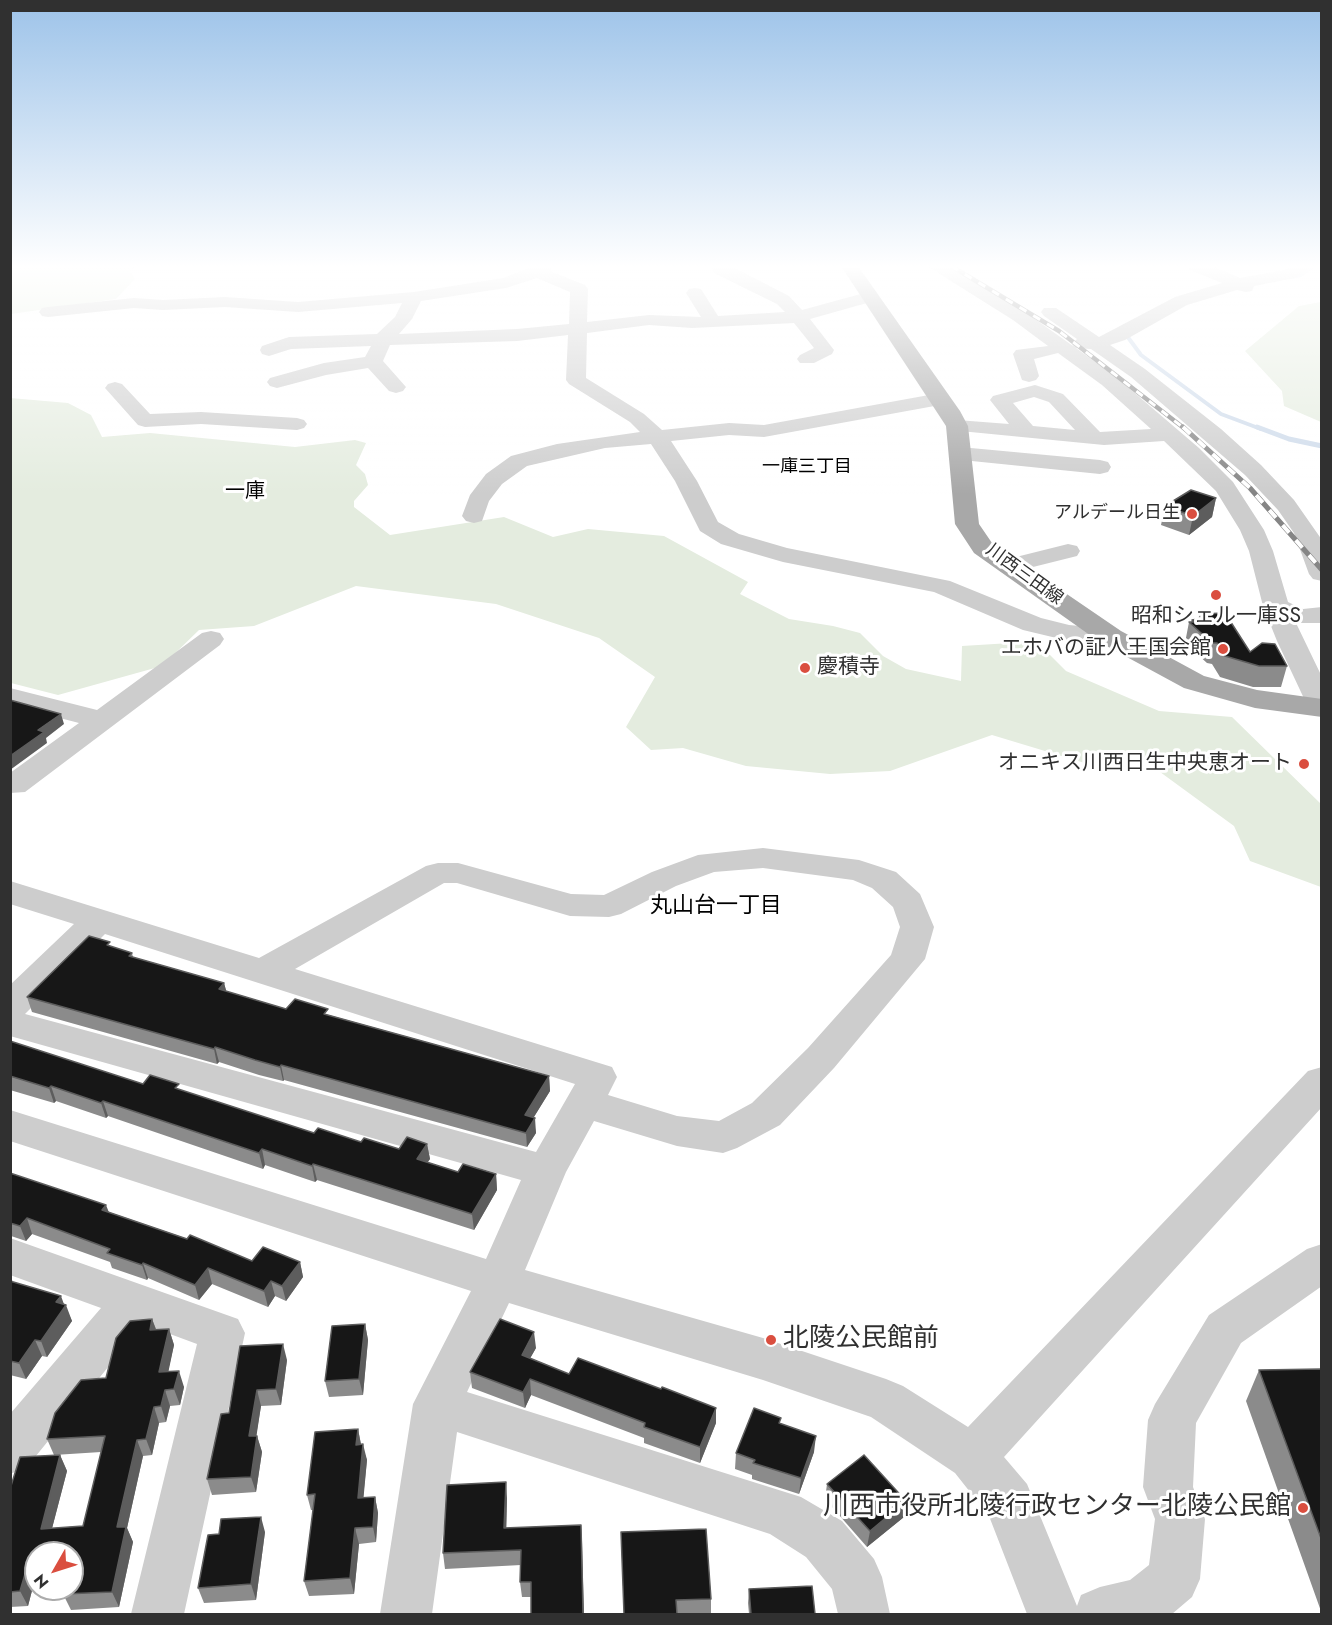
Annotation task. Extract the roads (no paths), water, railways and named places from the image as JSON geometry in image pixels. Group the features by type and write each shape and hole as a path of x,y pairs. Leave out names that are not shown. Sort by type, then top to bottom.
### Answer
{"main road":[{"name":"川西三田線","path":"900,342 957,426 967,524 983,548 1111,637 1172,671 1209,687 1255,699 1322,707"}],"street":[{"path":"269,350 289,343 316,342"},
{"path":"373,362 382,342"},
{"path":"577,342 576,380 637,418 657,436 686,481 708,526 730,539 783,555 941,586 1032,624 1069,633 1111,637"},
{"path":"807,359 825,350 818,342"},
{"path":"1049,342 1135,402 1212,472 1236,502 1262,551 1276,606 1322,707"},
{"path":"1029,376 1023,354 1100,342"},
{"path":"1097,343 1193,417 1275,492 1297,519 1313,544 1322,574"},
{"path":"1056,348 1088,387"},
{"path":"272,422 293,398 272,379 373,362"},
{"path":"373,362 396,387"},
{"path":"115,388 145,421 201,418 297,424"},
{"path":"1026,431 1000,400 1035,391 1056,398 1094,438"},
{"path":"474,516 478,500 494,479 519,461 605,442 729,429 764,431 940,399"},
{"path":"957,426 1094,438 1170,434"},
{"path":"960,454 1100,467"},
{"path":"1009,566 1068,550"},
{"path":"1276,606 1302,617 1322,615"},
{"path":"12,785 211,639"},
{"path":"10,696 103,720"},
{"path":"264,971 438,873 458,873 570,905 609,906 664,879 710,862 763,858 859,870 884,880 908,902 917,927 907,959 820,1058 766,1114 723,1137 677,1131 584,1103"},
{"path":"10,892 598,1077 546,1172 498,1281 437,1404 406,1614"},
{"path":"10,1007 98,920"},
{"path":"10,1023 546,1172"},
{"path":"972,1457 1322,1081"},
{"path":"10,1125 498,1281 763,1359 886,1401 972,1457 1009,1502 1053,1614"},
{"path":"10,1256 222,1333 158,1614"},
{"path":"1100,1614 1143,1604 1174,1579 1180,1519 1168,1486 1172,1420 1225,1329 1322,1262"},
{"path":"10,1451 135,1300"},
{"path":"437,1404 783,1514 824,1539 856,1577 864,1614"}],"waterway":[{"path":"1131,342 1141,355 1221,414 1261,429"},
{"path":"1257,427 1289,439 1322,446"}],"railway":[{"path":"1073,342 1185,429"},
{"path":"1183,427 1250,488 1322,570"}],"place":[{"name":"アルデール日生","path":"1192,514"},
{"name":"昭和シェル一庫SS","path":"1216,595"},
{"name":"エホバの証人王国会館","path":"1223,649"},
{"name":"慶積寺","path":"805,668"},
{"name":"オニキス川西日生中央恵オート","path":"1304,764"},
{"name":"北陵公民館前","path":"771,1340"},
{"name":"川西市役所北陵行政センター北陵公民館","path":"1303,1508"}],"district":[{"name":"一庫三丁目","path":"807,468"},
{"name":"一庫","path":"245,492"},
{"name":"丸山台一丁目","path":"716,907"}]}
